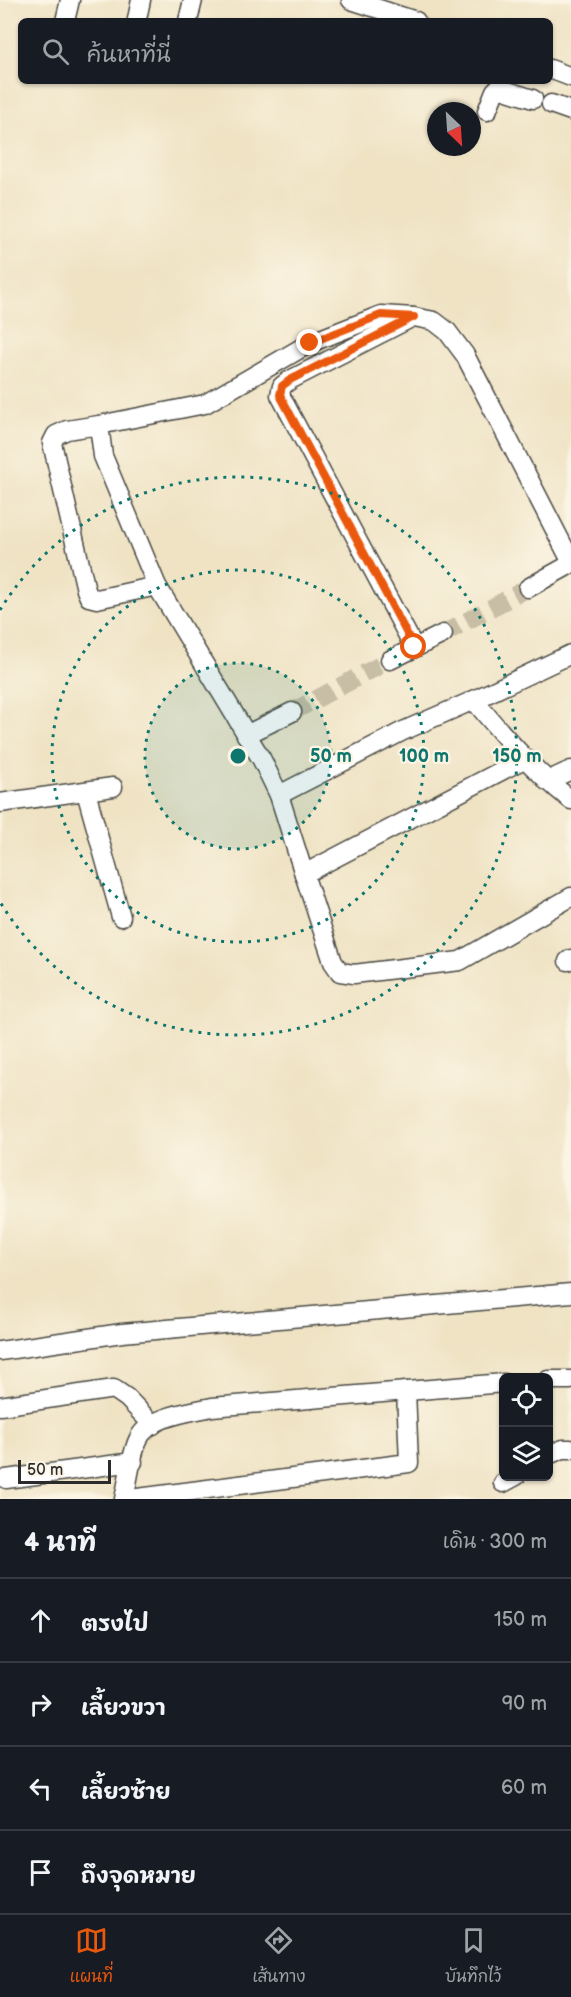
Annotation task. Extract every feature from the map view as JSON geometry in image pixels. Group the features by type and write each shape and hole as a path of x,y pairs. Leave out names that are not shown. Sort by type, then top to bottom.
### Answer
{"street":[{"path":"66,18 70,0"},
{"path":"137,18 141,0"},
{"path":"189,18 193,0"},
{"path":"351,0 407,18"},
{"path":"553,70 571,77"},
{"path":"488,111 498,88 533,99"},
{"path":"551,104 571,111"},
{"path":"157,586 97,599 89,597 52,443 56,435 67,430 205,404 310,343 381,315 434,321 447,331 465,355 571,563 528,588"},
{"path":"414,317 290,380 282,386 280,395 414,647"},
{"path":"99,425 103,456 157,586 262,760 279,795 333,962 340,972 354,974 460,961 571,897"},
{"path":"390,660 443,634"},
{"path":"279,795 403,730 474,700 571,654"},
{"path":"474,700 524,759 547,782 571,800"},
{"path":"246,735 292,712"},
{"path":"304,874 524,759"},
{"path":"547,782 571,770"},
{"path":"0,803 113,787"},
{"path":"86,792 121,917"},
{"path":"0,1351 122,1333 571,1293"},
{"path":"553,1380 571,1380"},
{"path":"124,1499 138,1438 168,1416 212,1407 499,1383"},
{"path":"0,1406 114,1389 128,1398 153,1425"},
{"path":"130,1499 206,1494 409,1463 406,1391"},
{"path":"553,1453 563,1449 571,1449"},
{"path":"6,1479 133,1462"}],"tunnel":[{"path":"443,634 528,588"},
{"path":"292,712 390,660"}],"route":[{"path":"310,343 381,315 414,317 290,380 282,386 280,395 414,647"}]}
